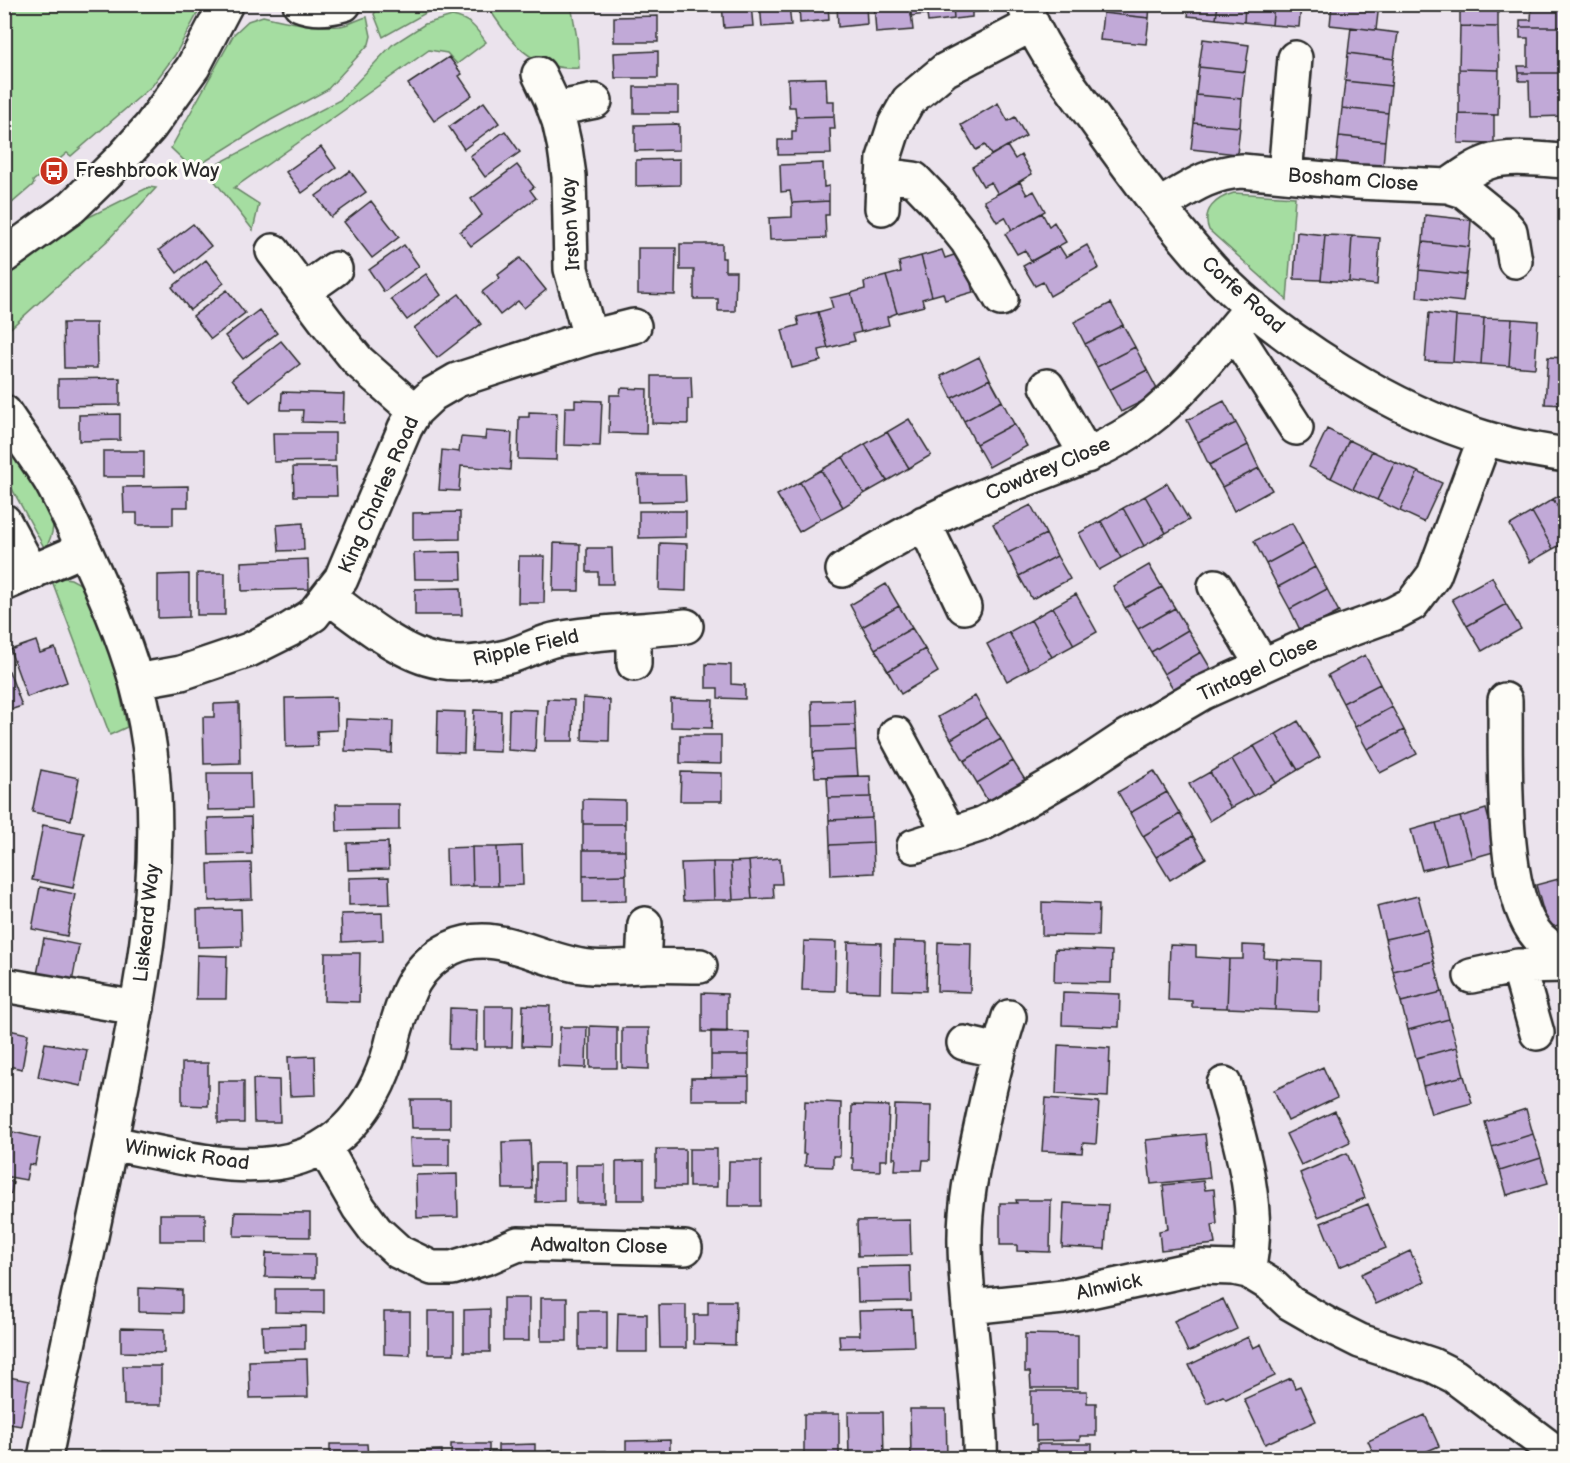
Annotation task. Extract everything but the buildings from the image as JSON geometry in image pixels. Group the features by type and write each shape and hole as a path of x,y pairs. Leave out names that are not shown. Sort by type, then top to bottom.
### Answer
{"street":[{"path":"4,256 72,207 144,134 193,67 226,4"},
{"path":"300,4 306,7 328,8 344,4"},
{"path":"1001,299 963,234 936,202 898,177 884,158 895,124 908,101 945,70 1028,15"},
{"name":"Corfe Road","path":"1028,15 1070,84 1159,206 1217,275 1242,318 1300,344 1405,406 1485,438 1566,455"},
{"path":"1285,176 1295,58"},
{"name":"Irston Way","path":"539,74 560,121 569,176 571,269 590,337"},
{"path":"555,110 595,101"},
{"path":"1448,186 1491,161 1502,159 1566,161"},
{"name":"Bosham Close","path":"1159,206 1214,175 1242,171 1285,176 1448,186 1464,191 1510,231 1515,261"},
{"path":"882,208 898,177"},
{"path":"273,251 358,361 416,411"},
{"path":"304,291 335,269"},
{"path":"1242,318 1296,428"},
{"name":"Cowdrey Close","path":"843,570 924,523 993,491 1087,456 1116,442 1147,421 1175,395 1242,318"},
{"name":"King Charles Road","path":"136,681 182,673 249,650 313,615 329,597 347,565 393,454 416,411 433,394 457,380 590,337 634,326"},
{"path":"1047,386 1087,456"},
{"name":"Liskeard Way","path":"4,412 49,479 111,607 136,681 149,751 154,840 152,906 137,1008 45,1458"},
{"name":"Tintagel Close","path":"914,846 982,824 1003,813 1202,693 1262,665 1321,640 1393,614 1412,604 1434,575 1485,438"},
{"path":"4,521 18,579 84,549"},
{"path":"924,523 964,607"},
{"path":"1215,586 1262,665"},
{"name":"Ripple Field","path":"329,597 382,636 419,655 437,661 483,662 509,657 555,639 584,634 634,632 686,626"},
{"path":"634,632 634,664"},
{"path":"1505,700 1507,810 1512,869 1520,903 1532,929 1544,943 1566,954"},
{"path":"896,734 950,834"},
{"path":"643,966 645,924"},
{"name":"Winwick Road","path":"111,1143 194,1159 250,1166 293,1160 324,1147 345,1130 356,1117 379,1082 412,983 420,971 450,949 466,943 487,941 506,944 580,966 601,968 700,966"},
{"path":"1471,976 1518,966 1566,965"},
{"path":"1518,966 1537,1033"},
{"path":"4,985 137,1008"},
{"path":"980,1458 978,1400 965,1244 966,1208 971,1173 1009,1017"},
{"path":"964,1043 999,1051"},
{"path":"1224,1084 1243,1148 1251,1201 1253,1249 1248,1271"},
{"name":"Adwalton Close","path":"324,1147 359,1209 376,1230 399,1252 432,1268 459,1266 518,1244 685,1248"},
{"name":"Alnwick","path":"969,1307 1063,1297 1201,1267 1234,1268 1248,1271 1271,1286 1290,1303 1330,1326 1360,1341 1432,1365 1454,1376 1563,1458"}],"green space":[{"path":"5,4 202,5 175,55 152,86 71,156 67,153 33,181 34,184 5,209"},
{"path":"388,4 440,5 383,37 374,14"},
{"path":"487,5 571,5 579,68 562,68 547,64 523,51 513,42"},
{"path":"263,16 321,26 343,25 367,17 371,36 369,44 327,90 271,120 193,169 171,148 234,34 248,21"},
{"path":"452,16 464,19 472,25 486,42 457,64 447,53 429,50 234,188 259,204 253,230 206,170 340,100 392,45 425,24"},
{"path":"149,187 156,188 107,241 5,333 4,275 73,225"},
{"path":"1234,193 1295,197 1287,300 1209,230 1207,216 1212,206 1221,198"},
{"path":"4,436 53,515 52,532 45,549 5,476"},
{"path":"51,578 71,579 84,586 112,655 127,727 110,735"}],"place":[{"name":"Freshbrook Way","path":"54,171"}]}
